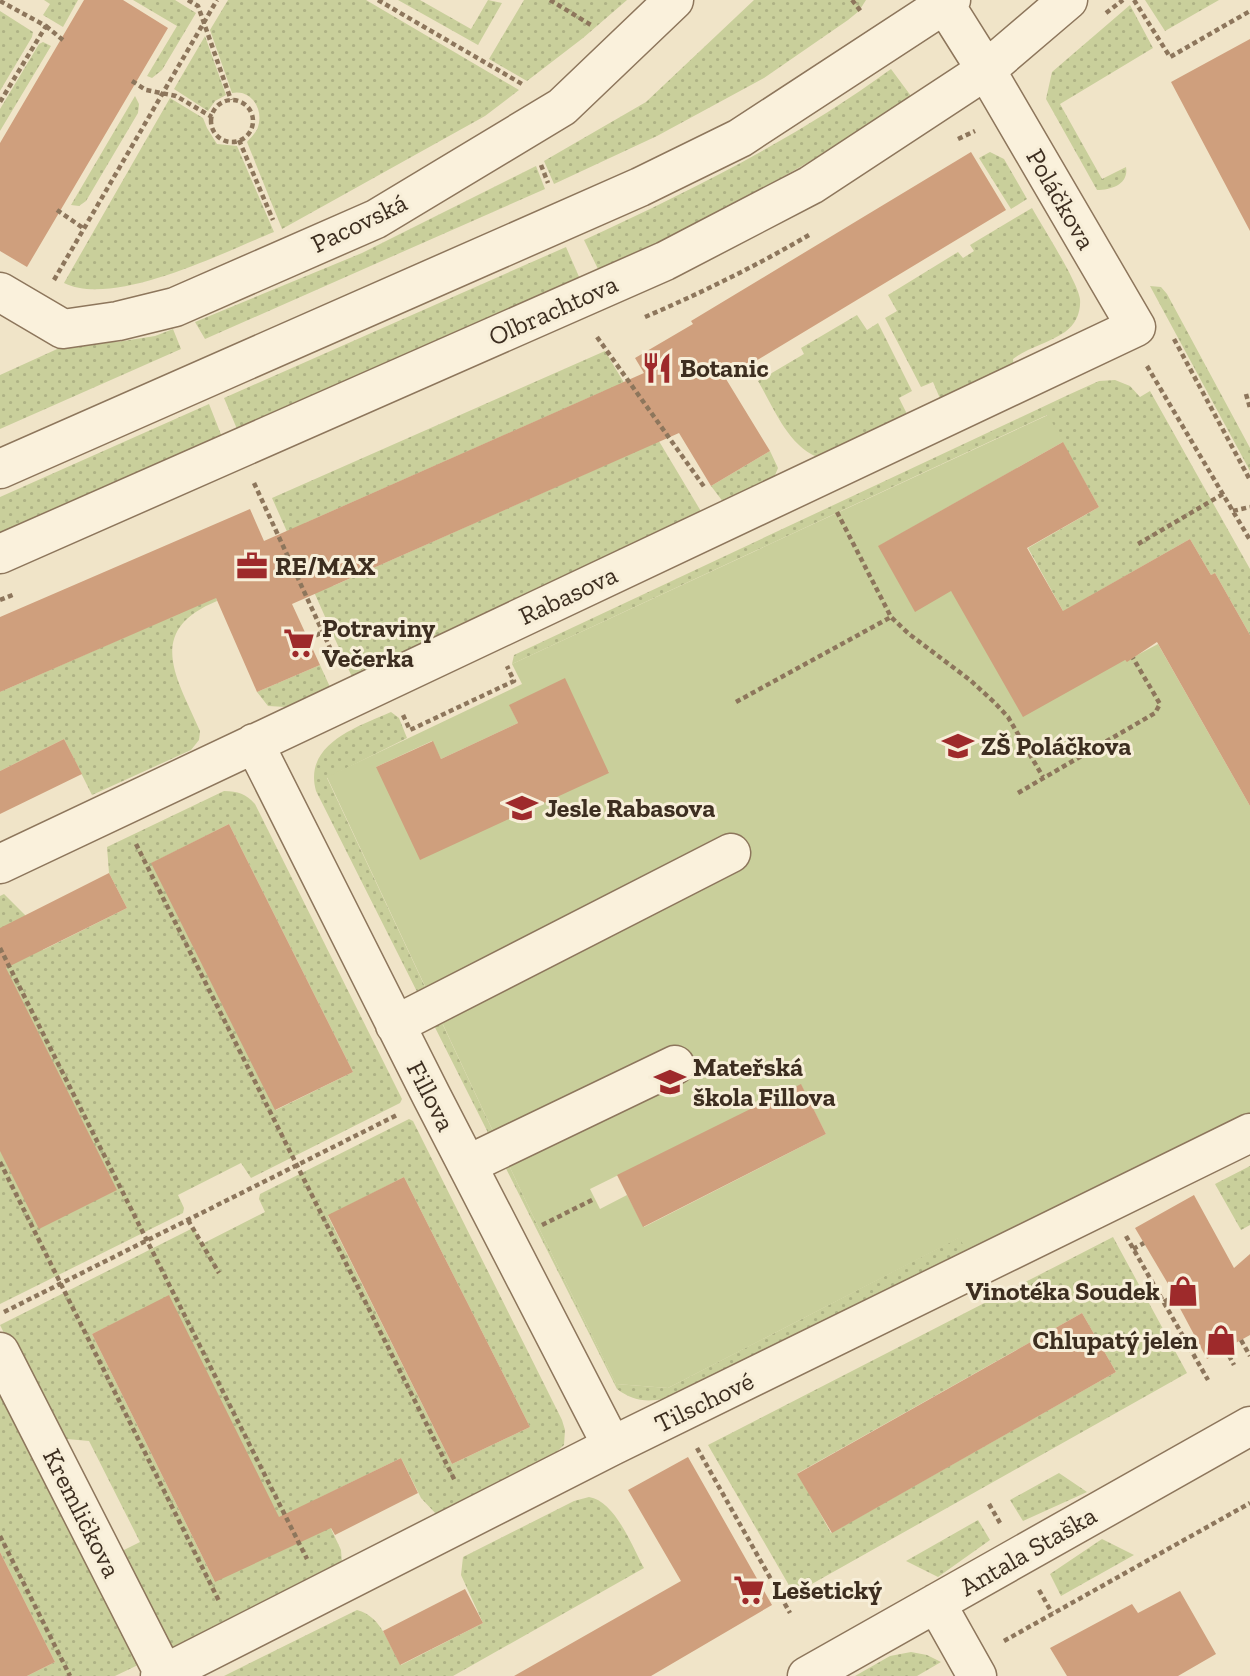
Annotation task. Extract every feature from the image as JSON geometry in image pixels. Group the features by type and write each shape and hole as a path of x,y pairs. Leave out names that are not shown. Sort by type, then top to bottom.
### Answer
{"street":[{"name":"Pacovská","path":"0,292 63,329 118,321 175,307 376,219 562,107 674,0"},
{"name":"Poláčkova","path":"946,2 1150,340"},
{"path":"0,469 627,192 740,138 946,2"},
{"name":"Olbrachtova","path":"0,554 665,261 811,185 1085,8"},
{"name":"Rabasova","path":"0,864 728,520 1150,340"},
{"name":"Fillova","path":"254,743 395,1025 612,1447"},
{"path":"395,1025 731,853"},
{"path":"467,1165 676,1065"},
{"name":"Tilschové","path":"162,1675 612,1447 1250,1133"},
{"name":"Kremličkova","path":"0,1352 162,1675"},
{"name":"Antala Staška","path":"807,1676 1250,1426"},
{"path":"936,1603 977,1676"}],"path":[{"path":"188,0 198,6 205,22 231,100"},
{"path":"50,286 217,0"},
{"path":"378,0 524,85"},
{"path":"550,0 596,29"},
{"path":"1085,8 1124,0"},
{"path":"1134,0 1170,57 1250,11"},
{"path":"0,1 46,26 64,41"},
{"path":"0,102 46,26"},
{"path":"132,81 146,90 176,96 212,117"},
{"path":"231,100 243,103 252,113 253,120 250,132 239,140 225,141 215,131 212,117 219,106 231,100"},
{"path":"239,140 276,226"},
{"path":"540,163 552,194"},
{"path":"57,210 83,228"},
{"path":"597,337 728,520"},
{"path":"1150,340 1250,480"},
{"path":"1150,340 1223,494 1250,541"},
{"path":"1247,394 1250,408"},
{"path":"1138,544 1223,494"},
{"path":"831,501 891,617 994,702 1008,717 1043,777"},
{"path":"1233,511 1250,507"},
{"path":"285,550 327,642"},
{"path":"736,702 891,617"},
{"path":"308,639 323,632"},
{"path":"397,711 404,716 410,730 514,681 507,666 509,658"},
{"path":"1018,793 1155,713 1160,704 1133,658"},
{"path":"134,840 455,1482"},
{"path":"0,948 312,1570"},
{"path":"0,1314 403,1112"},
{"path":"0,1162 219,1602"},
{"path":"188,1220 219,1273"},
{"path":"1122,1230 1208,1380"},
{"path":"1133,1249 1144,1243"},
{"path":"1164,1302 1174,1296"},
{"path":"1241,1340 1250,1356"},
{"path":"1225,1348 1234,1365"},
{"path":"696,1447 790,1613"},
{"path":"1002,1642 1250,1503"},
{"path":"989,1504 1004,1529"},
{"path":"0,1536 70,1676"},
{"path":"1033,1581 1052,1613"}],"green space":[{"path":"44,0 78,0 63,27 43,15 50,4"},
{"path":"133,0 175,0 196,13 162,70 152,78 147,76 177,26"},
{"path":"228,0 366,0 519,90 485,116 282,229 247,142 258,127 257,107 245,94 232,93 210,30"},
{"path":"398,0 420,0 471,29 488,0 502,3 478,45"},
{"path":"524,0 627,0 527,81 489,59"},
{"path":"754,0 866,0 859,11 848,20 764,78 657,136 554,184 544,161 646,102"},
{"path":"1145,0 1219,0 1165,31"},
{"path":"1130,5 1153,48 1060,104 1102,179 1126,167 1122,182 1108,189 1097,190 1046,99 1052,72"},
{"path":"0,11 33,32 0,91"},
{"path":"205,36 226,95 215,101 208,111 174,89"},
{"path":"43,42 51,46 0,131 0,109 39,44"},
{"path":"891,69 911,96 798,168 599,271 584,240 781,141"},
{"path":"135,96 139,104 138,113 86,201 79,206 71,205"},
{"path":"170,98 203,118 217,144 237,146 274,232 199,264 139,283 85,289 64,283"},
{"path":"990,152 1004,159 1027,199 1011,209 979,158"},
{"path":"536,166 545,189 205,339 195,322 362,253"},
{"path":"1032,208 1078,291 1079,313 1065,332 1013,359 1014,369 942,403 933,382 921,387 885,318 897,311 888,295 958,252 963,258 974,251 970,245"},
{"path":"566,247 580,279 237,429 224,398"},
{"path":"1150,286 1161,287 1167,294 1250,448 1250,471"},
{"path":"857,315 867,330 878,323 912,391 899,398 909,418 817,457 789,434 758,381 804,354 801,348"},
{"path":"173,329 181,349 0,429 0,375 77,340 117,342 155,336"},
{"path":"605,351 702,513 352,677 272,498","holes":["604,391 632,453 333,586 305,523"]},
{"path":"1115,380 1130,386 1140,397 1150,391 1250,569 1250,635 1215,573 1211,575 1190,539 1090,596 1087,654 1028,548 1099,507 1047,415 512,664 514,655 1068,395 1099,381"},
{"path":"209,404 222,437 0,535 0,497"},
{"path":"1048,415 1063,442 879,546 951,591 1126,661 1158,644 1250,806 1250,1113 971,1257 959,1238 668,1388 616,1384 529,1208 327,777 522,684 512,664","holes":["510,706 609,772 376,767 432,741 441,759 518,723","801,1085 826,1134 644,1227 627,1195 600,1209 590,1189"]},
{"path":"770,451 778,468 773,480 724,503 711,486"},
{"path":"216,597 217,601 194,613 180,627 173,641 176,674 200,731 199,740 191,750 92,795 64,739 0,771 0,692"},
{"path":"320,665 330,687 286,707 268,706 257,692"},
{"path":"391,712 399,718 407,738 327,778 529,1208 616,1384 668,1388 960,1237 971,1257 664,1399 639,1400 617,1389 316,791 314,775 317,761 325,749 349,731"},
{"path":"224,791 241,794 252,801 402,1099 400,1103 251,1178 241,1163 178,1195 184,1208 183,1213 0,1304 0,896 4,894 25,915 43,950 127,908 109,873 107,847","holes":["229,824 353,1072 276,1110 152,863"]},
{"path":"409,1119 413,1121 562,1420 565,1430 564,1445 549,1459 437,1515 421,1498 401,1458 317,1499 341,1550 342,1563 168,1650 116,1554 140,1542 89,1441 56,1438 0,1325 191,1229 202,1244 265,1212 259,1199 260,1194","holes":["404,1177 530,1427 452,1464 328,1216","169,1296 215,1582 92,1334"]},
{"path":"1250,1166 1250,1225 1241,1230 1215,1184"},
{"path":"1113,1237 1187,1373 794,1594 708,1445","holes":["1082,1313 1116,1372 831,1533 798,1473"]},
{"path":"0,1378 138,1665 115,1676 27,1676 55,1662 0,1552"},
{"path":"1059,1473 1087,1492 1023,1521 1010,1500"},
{"path":"589,1497 598,1500 615,1515 644,1568 453,1676 224,1676 357,1610 379,1625 401,1665 483,1623 461,1575 463,1557 574,1501"},
{"path":"978,1520 990,1540 938,1577 906,1561"},
{"path":"1102,1539 1134,1555 1061,1596 1050,1574"},
{"path":"911,1652 927,1655 941,1662 917,1676 855,1676 890,1656"}],"building":[{"path":"84,0 123,0 168,28 27,267 0,251 0,143"},
{"path":"1250,39 1250,231 1171,82"},
{"path":"971,152 1006,210 726,379 770,451 711,486 679,433 292,604 320,665 257,692 216,598 0,692 0,617 250,509 264,541 644,373 635,358 693,324 691,321"},
{"path":"1063,442 1099,507 1027,548 1063,611 1190,539 1211,575 1215,573 1250,635 1250,806 1157,642 1127,662 1125,660 1023,717 951,591 915,612 878,546"},
{"path":"565,678 609,773 420,860 376,767 433,741 441,759 518,723 509,705"},
{"path":"64,739 82,774 0,814 0,771"},
{"path":"229,824 353,1072 275,1110 151,863"},
{"path":"109,873 127,908 6,968 117,1190 39,1229 0,1151 0,928"},
{"path":"801,1084 826,1134 643,1227 617,1175"},
{"path":"404,1177 530,1427 452,1464 328,1215"},
{"path":"1194,1195 1234,1268 1250,1254 1250,1335 1207,1359 1177,1299 1135,1228"},
{"path":"169,1295 279,1517 401,1458 418,1493 335,1535 331,1528 215,1582 92,1334"},
{"path":"1082,1313 1116,1372 832,1533 797,1474"},
{"path":"688,1457 772,1605 651,1676 514,1676 681,1581 628,1490"},
{"path":"0,1552 55,1662 27,1676 0,1676"},
{"path":"465,1589 483,1623 400,1665 383,1631"},
{"path":"1180,1591 1216,1654 1178,1676 1067,1676 1050,1648 1132,1604 1138,1613"}],"place":[{"name":"Botanic","path":"657,368"},
{"name":"RE/MAX","path":"252,566"},
{"name":"Potraviny Večerka","path":"299,643"},
{"name":"ZŠ Poláčkova","path":"958,746"},
{"name":"Jesle Rabasova","path":"522,808"},
{"name":"Mateřská škola Fillova","path":"670,1082"},
{"name":"Vinotéka Soudek","path":"1183,1291"},
{"name":"Chlupatý jelen","path":"1221,1340"},
{"name":"Lešetický","path":"749,1590"}]}
